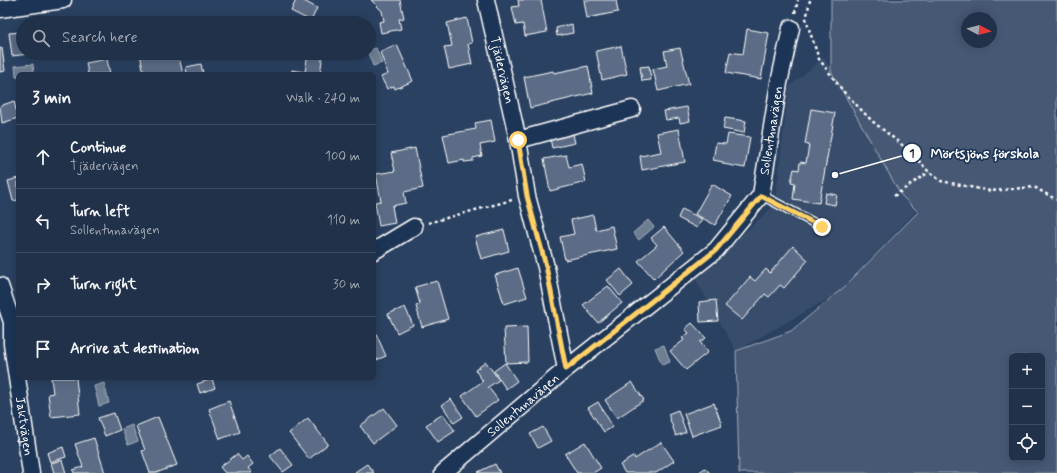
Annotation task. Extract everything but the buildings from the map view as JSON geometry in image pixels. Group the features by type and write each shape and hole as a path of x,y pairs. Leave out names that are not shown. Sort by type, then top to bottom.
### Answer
{"street":[{"path":"0,9 63,0"},
{"name":"Tjädervägen","path":"486,0 518,140 527,196 546,266 566,369"},
{"name":"Sollentunavägen","path":"443,473 566,369 716,250 761,196 791,28"},
{"path":"518,140 632,109"},
{"path":"376,250 414,227"},
{"name":"Jaktvägen","path":"0,286 15,321 12,344 16,371"},
{"name":"Jaktvägen","path":"17,380 31,473"}],"lane":[{"path":"761,196 822,227"}],"path":[{"path":"810,0 806,20 819,59 844,91 872,121 911,152 929,172 941,181 990,190 1034,187 1057,200"},
{"path":"894,196 929,172"},
{"path":"414,227 527,196"}],"shaded area":[{"path":"831,0 1057,0 1057,473 739,473 736,351 791,331 843,288 918,212 901,195 831,71"},
{"path":"376,48 382,63 373,66 371,60 376,60"},
{"path":"824,57 872,144 915,212 836,294 736,351 695,278 775,205 789,87"},
{"path":"33,64 34,72 16,72 16,77 15,66"},
{"path":"648,220 654,227 639,240 633,233"},
{"path":"664,345 670,362 662,365 655,348"},
{"path":"104,383 109,403 99,406 94,386"},
{"path":"132,425 138,441 128,445 122,429"}],"place":[{"name":"Mörtsjöns förskola","path":"835,175"}],"route":[{"path":"518,140 527,196 546,266 566,369 716,250 761,196 822,227"}]}
